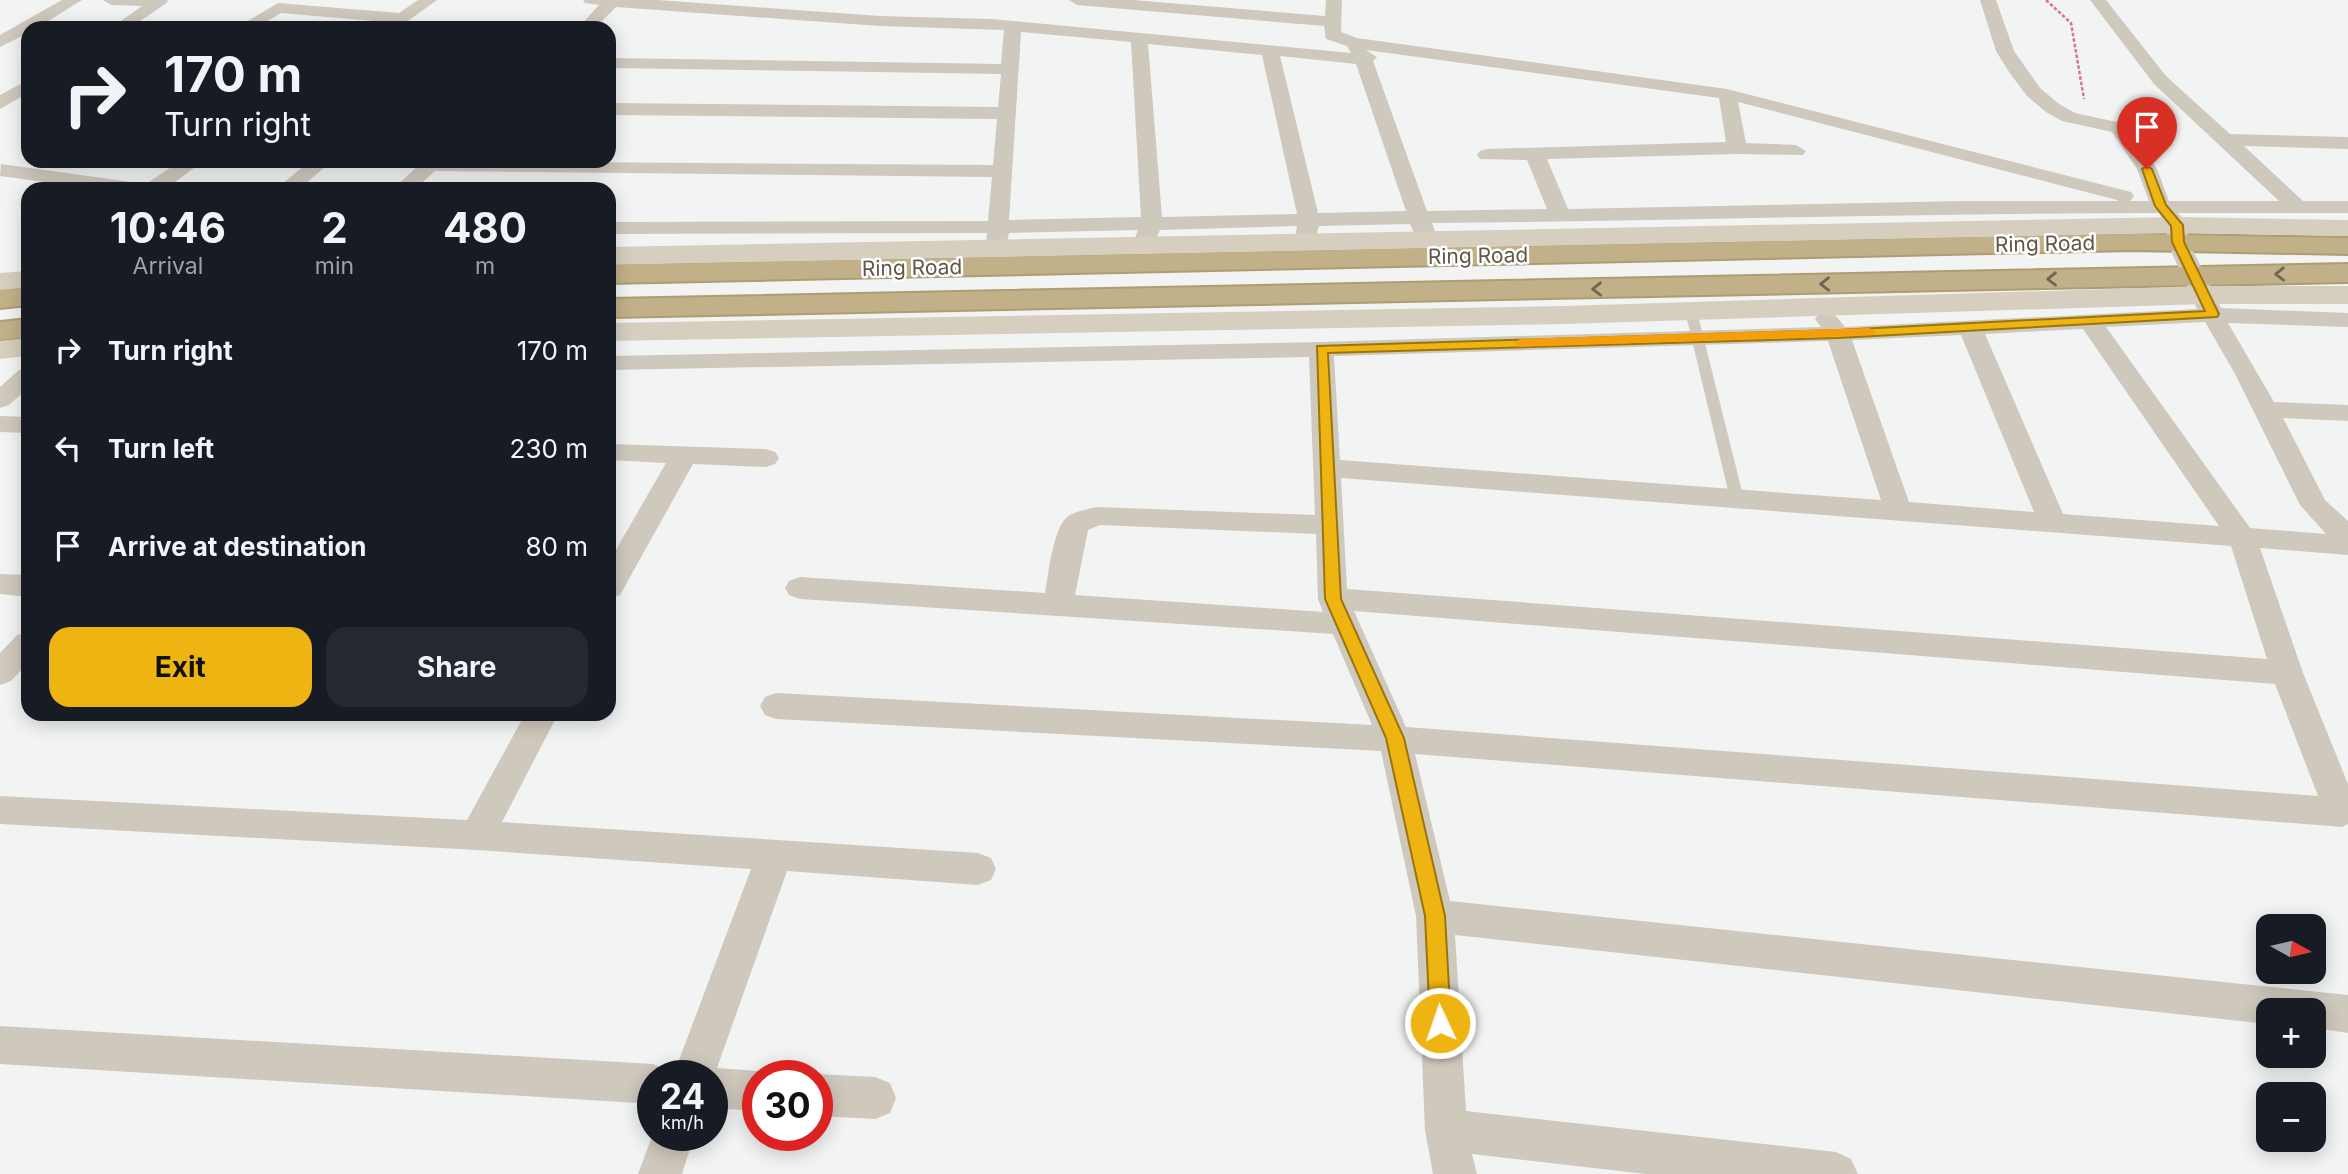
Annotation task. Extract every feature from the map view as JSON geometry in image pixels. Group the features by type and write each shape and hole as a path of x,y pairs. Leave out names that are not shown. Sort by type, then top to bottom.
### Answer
{"highway":[{"name":"Ring Road","path":"616,274 2172,225 2348,246"},
{"name":"Ring Road","path":"616,308 2204,295 2348,272"},
{"path":"0,299 21,297"},
{"path":"0,331 21,329"}],"street":[{"path":"37,21 74,0"},
{"path":"111,0 160,2 130,21"},
{"path":"396,21 429,0"},
{"path":"591,0 880,22 1013,26 1270,51 1358,51 1387,48 1727,94 2172,225"},
{"path":"1077,0 1332,22"},
{"path":"1334,0 1332,35 1358,51 1422,228"},
{"path":"1988,0 1996,13 2001,42 2015,67 2040,99 2064,116 2119,128 2147,169 2204,295 2314,505 2348,538"},
{"path":"2098,0 2160,80 2297,206"},
{"path":"593,21 612,2"},
{"path":"256,21 278,8 401,18"},
{"path":"329,21 341,13"},
{"path":"998,237 1013,26"},
{"path":"0,42 21,30"},
{"path":"1139,38 1148,234"},
{"path":"1270,51 1307,231"},
{"path":"616,64 1010,69"},
{"path":"0,103 21,90"},
{"path":"1727,94 1737,148"},
{"path":"616,109 1007,113"},
{"path":"2225,140 2348,143"},
{"path":"1487,155 1737,148 1796,151"},
{"path":"1535,154 1560,216"},
{"path":"0,170 21,158"},
{"path":"616,166 1003,171"},
{"path":"163,182 184,168"},
{"path":"295,182 313,168"},
{"path":"411,182 427,168"},
{"path":"0,170 89,182"},
{"path":"1422,228 1560,216 1964,207 2172,225 2297,206 2348,207"},
{"path":"616,256 998,237 1422,228 2172,225 2348,228"},
{"path":"616,229 998,237"},
{"path":"0,282 21,280"},
{"path":"616,332 778,330 971,342 1321,349 1693,325 1819,307 2204,295 2348,295"},
{"path":"616,363 771,360 971,342 1693,325 1838,334 2088,321 2204,295 2348,320"},
{"path":"1819,307 1838,334 1898,511"},
{"path":"776,706 1395,738 2345,817 2287,673 2242,537 2088,321"},
{"path":"1970,327 2053,523"},
{"path":"771,360 778,330"},
{"path":"0,350 21,348"},
{"path":"1321,349 1339,611 1395,738 1435,916 1446,1130 1455,1174"},
{"path":"0,400 21,382"},
{"path":"2266,410 2348,413"},
{"path":"0,424 21,425"},
{"path":"616,452 766,458"},
{"path":"616,576 684,455"},
{"path":"1329,468 2348,545"},
{"path":"2314,505 2348,510"},
{"path":"1058,605 1069,544 1076,524 1097,516 1331,525"},
{"path":"0,584 21,586"},
{"path":"800,588 1058,605 1339,611 2287,673"},
{"path":"0,673 21,650"},
{"path":"477,835 538,721"},
{"path":"0,810 477,835 978,869"},
{"path":"700,1060 774,856"},
{"path":"1435,916 2256,1004"},
{"path":"2326,1011 2348,1014"},
{"path":"0,1045 637,1083"},
{"path":"833,1096 875,1098"},
{"path":"1446,1130 1836,1174"},
{"path":"660,1174 668,1151"}],"lane":[{"path":"1693,325 1737,499"}],"slow traffic":[{"path":"1520,343 1869,332"}],"route":[{"path":"1440,1023 1435,916 1395,738 1333,599 1329,468 1321,349 1838,334 2213,314 2178,242 2177,225 2155,195 2147,169"}]}
